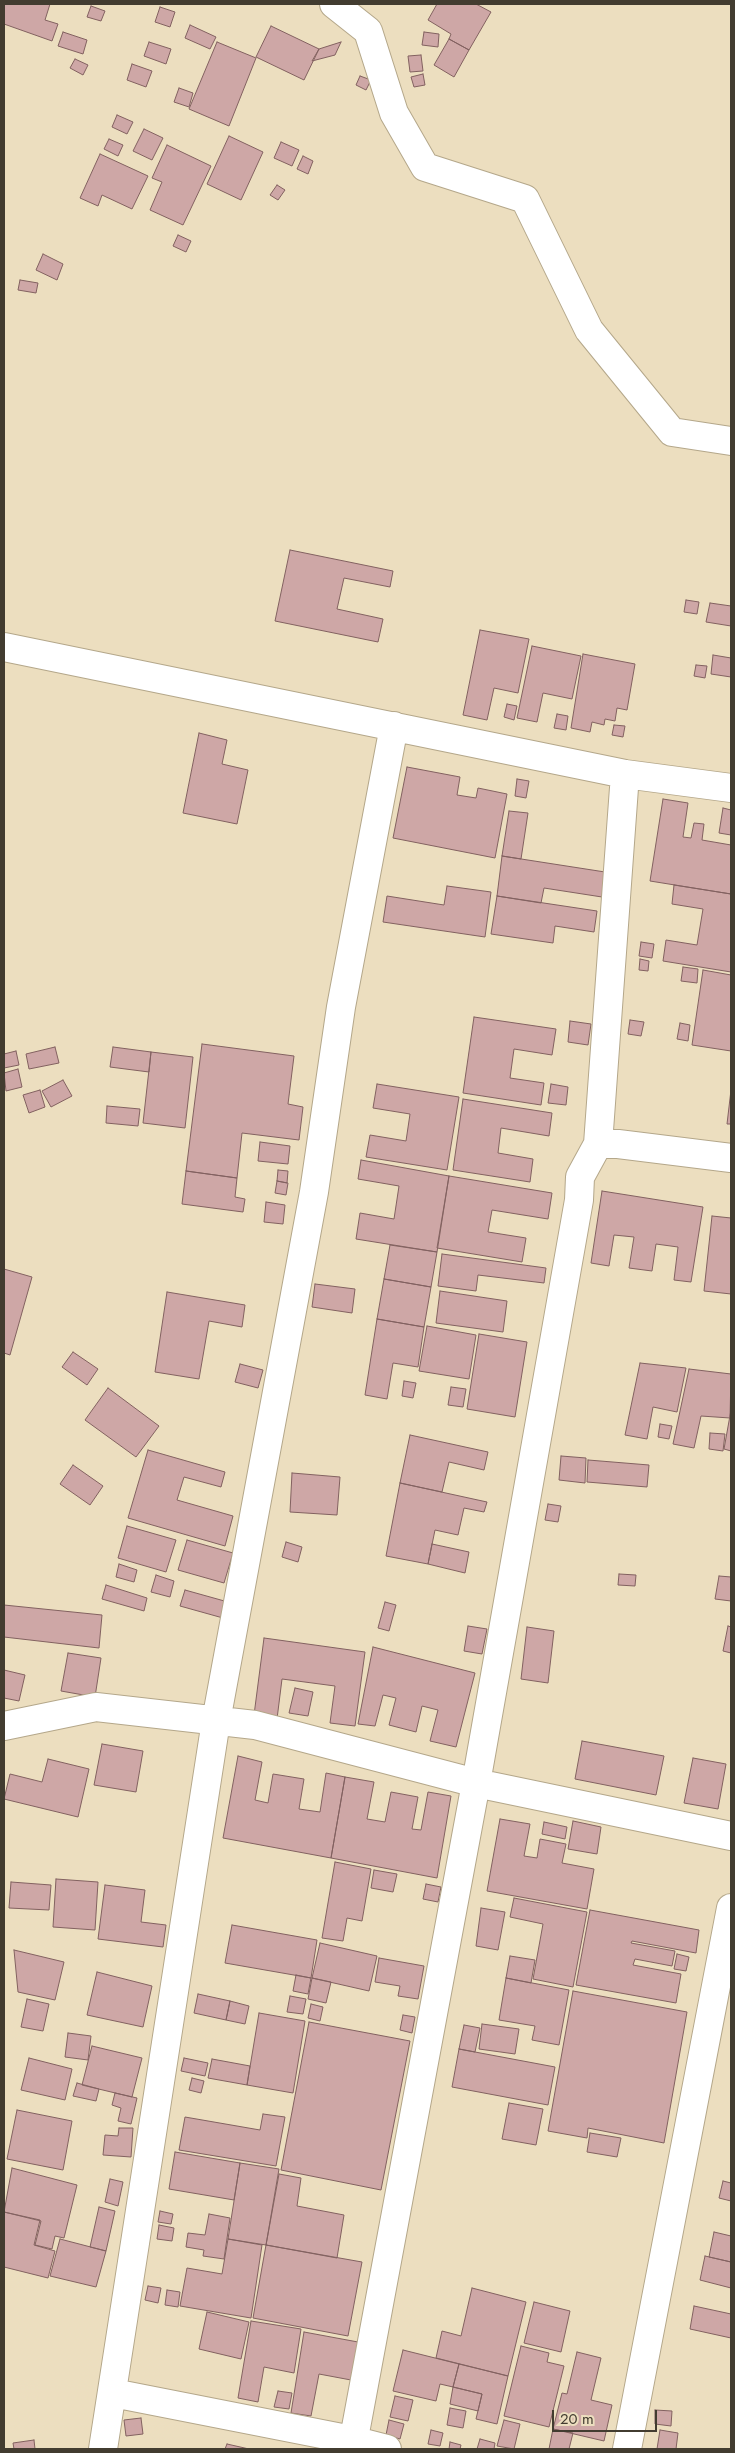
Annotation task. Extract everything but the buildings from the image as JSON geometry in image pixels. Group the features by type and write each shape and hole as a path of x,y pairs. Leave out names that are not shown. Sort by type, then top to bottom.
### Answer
{"street":[{"path":"334,4 368,31 394,113 425,167 525,199 589,330 672,432 731,441"},
{"path":"4,647 626,774 731,788"},
{"path":"103,2449 216,1721 314,1192 341,1007 394,726"},
{"path":"352,2445 476,1783 578,1210 580,1177 598,1144 626,774"},
{"path":"598,1144 618,1144 731,1158"},
{"path":"4,1726 96,1707 255,1724 476,1783 731,1836"},
{"path":"627,2449 731,1908"},
{"path":"113,2393 352,2445 387,2449"}]}
